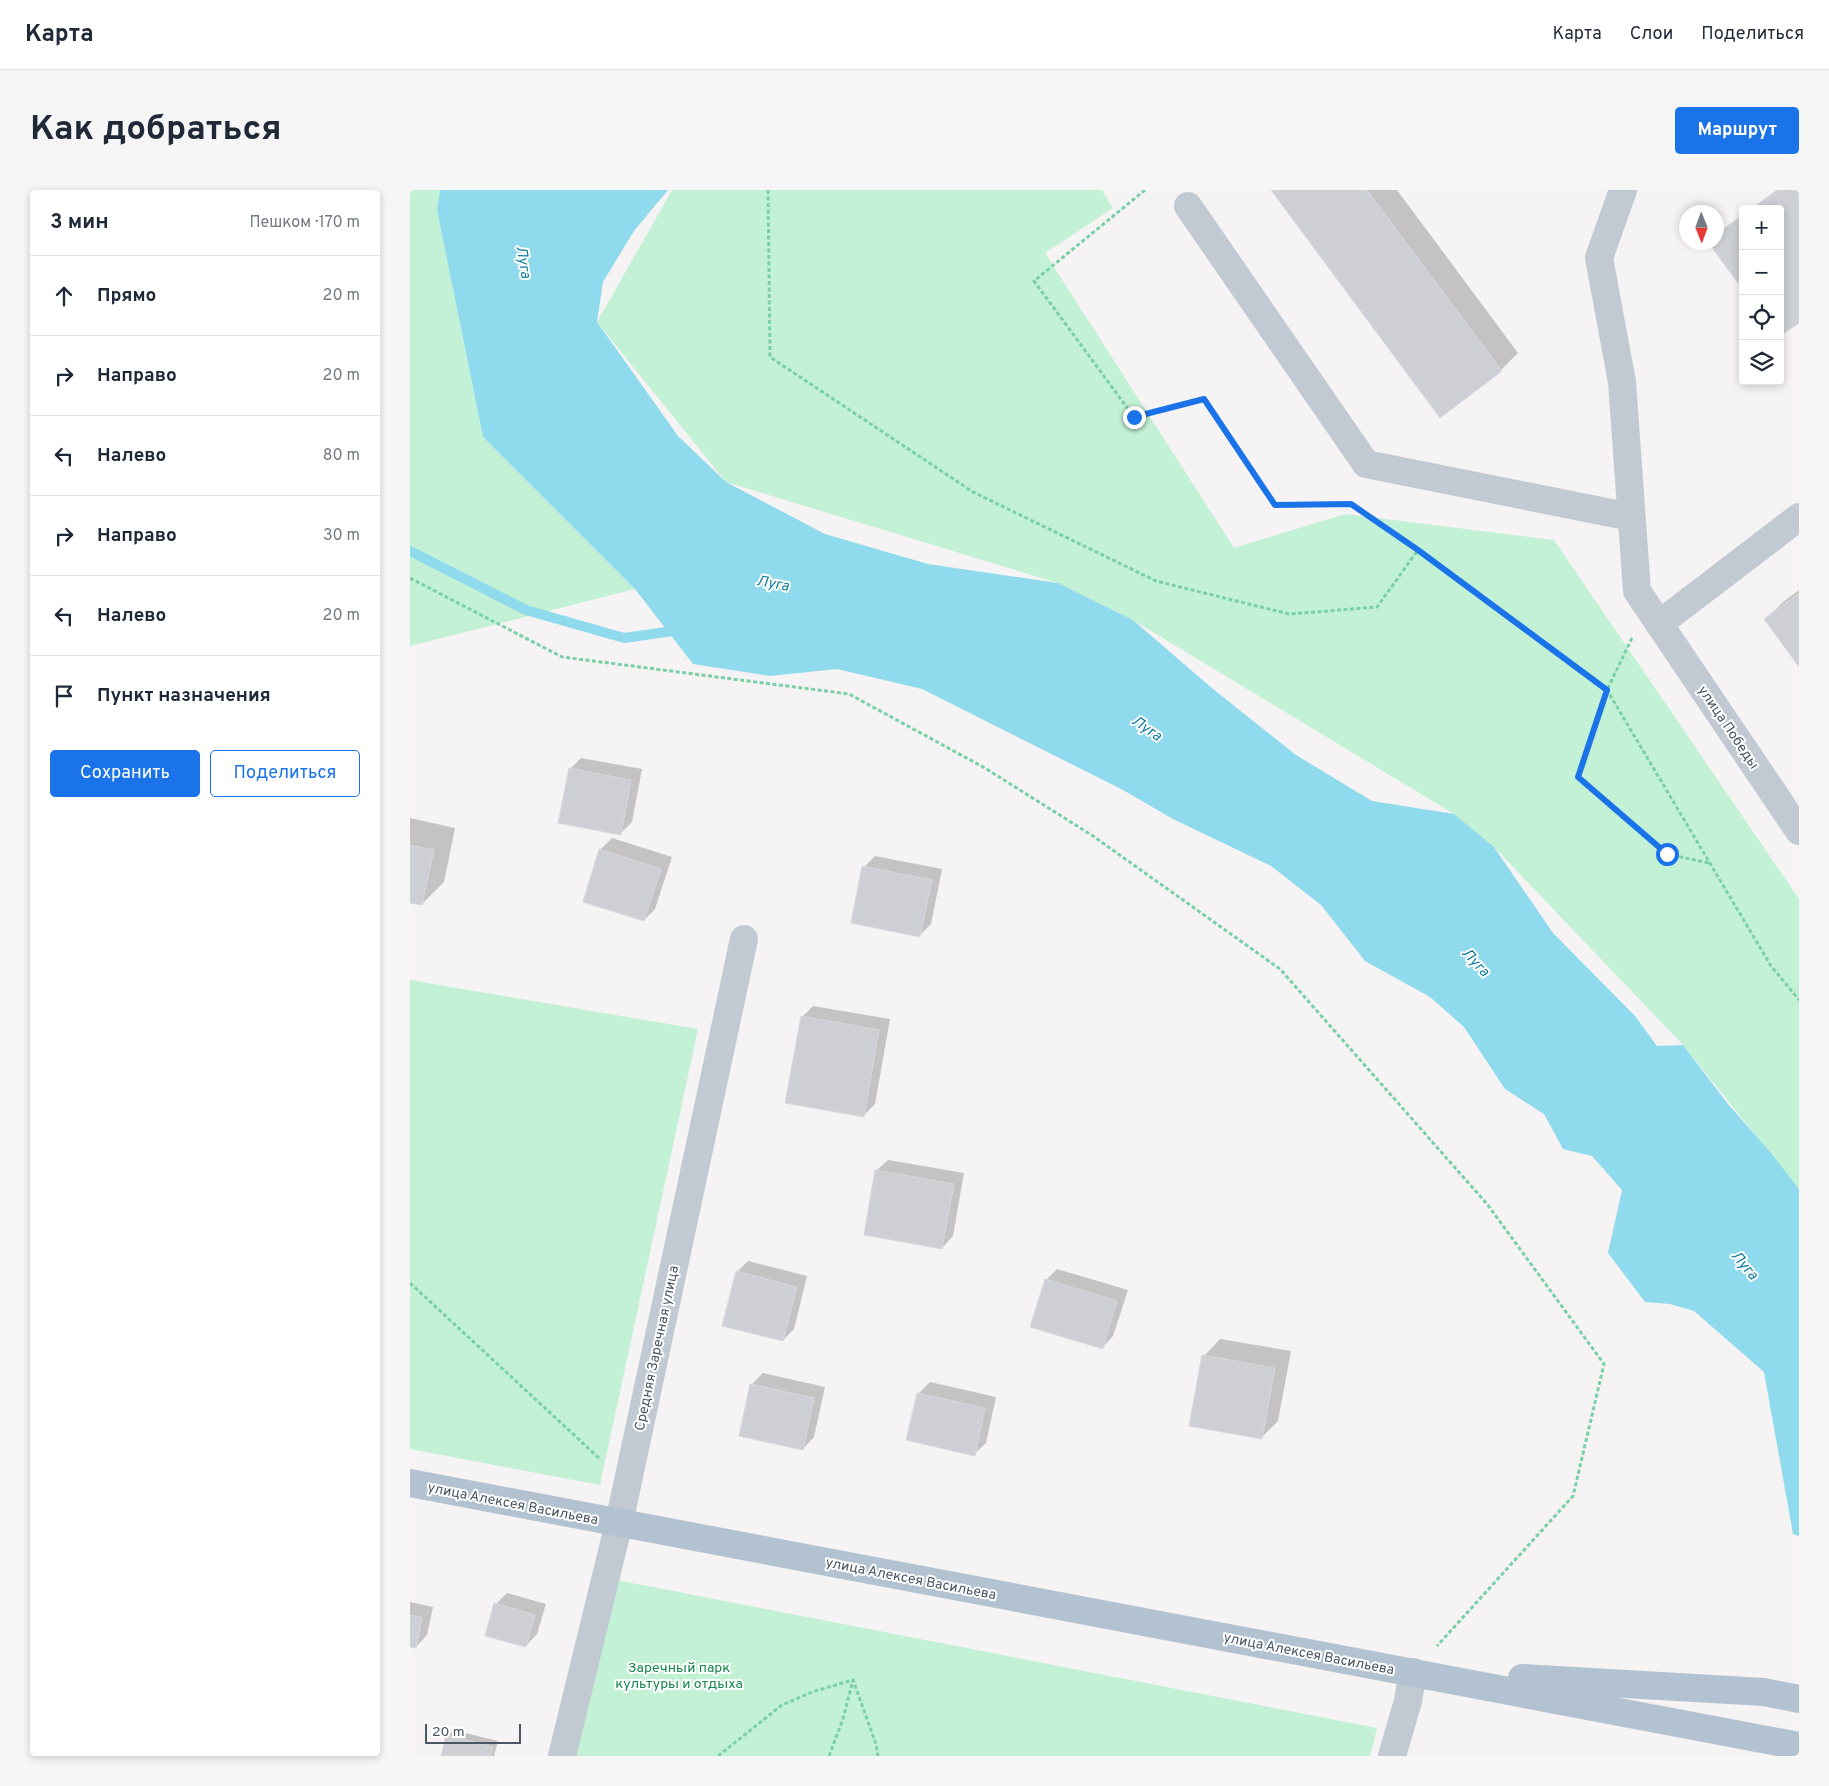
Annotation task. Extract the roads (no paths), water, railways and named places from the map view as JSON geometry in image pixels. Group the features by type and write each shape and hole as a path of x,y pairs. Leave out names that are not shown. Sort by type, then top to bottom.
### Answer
{"main road":[{"name":"улица Алексея Васильева","path":"410,1483 1413,1672"},
{"path":"1413,1672 1764,1692 1799,1699"},
{"path":"1413,1672 1799,1746"}],"street":[{"name":"улица Победы","path":"1623,190 1599,258 1622,382 1637,591 1799,831"},
{"path":"1188,206 1366,464 1631,517"},
{"path":"1653,615 1799,516"},
{"name":"Средняя Заречная улица","path":"562,1756 619,1523 744,939"},
{"path":"1392,1756 1408,1701 1413,1672"}],"water":[{"name":"Луга","path":"440,190 668,190 634,231 603,282 597,322 678,436 726,482 825,534 928,564 1058,583 1133,620 1213,689 1296,755 1372,801 1454,814 1494,847 1553,933 1635,1016 1657,1046 1683,1045 1728,1104 1771,1153 1799,1189 1799,1536 1793,1534 1764,1372 1694,1311 1670,1304 1645,1302 1608,1253 1622,1190 1592,1156 1563,1149 1544,1114 1505,1089 1464,1027 1430,997 1365,961 1321,905 1271,866 1173,819 1123,790 922,689 837,669 770,676 693,664 635,589 483,437 437,210"}],"waterway":[{"path":"410,551 526,610 624,638 680,630"}],"park label":[{"name":"Заречный парк культуры и отдыха","path":"679,1675"}]}
